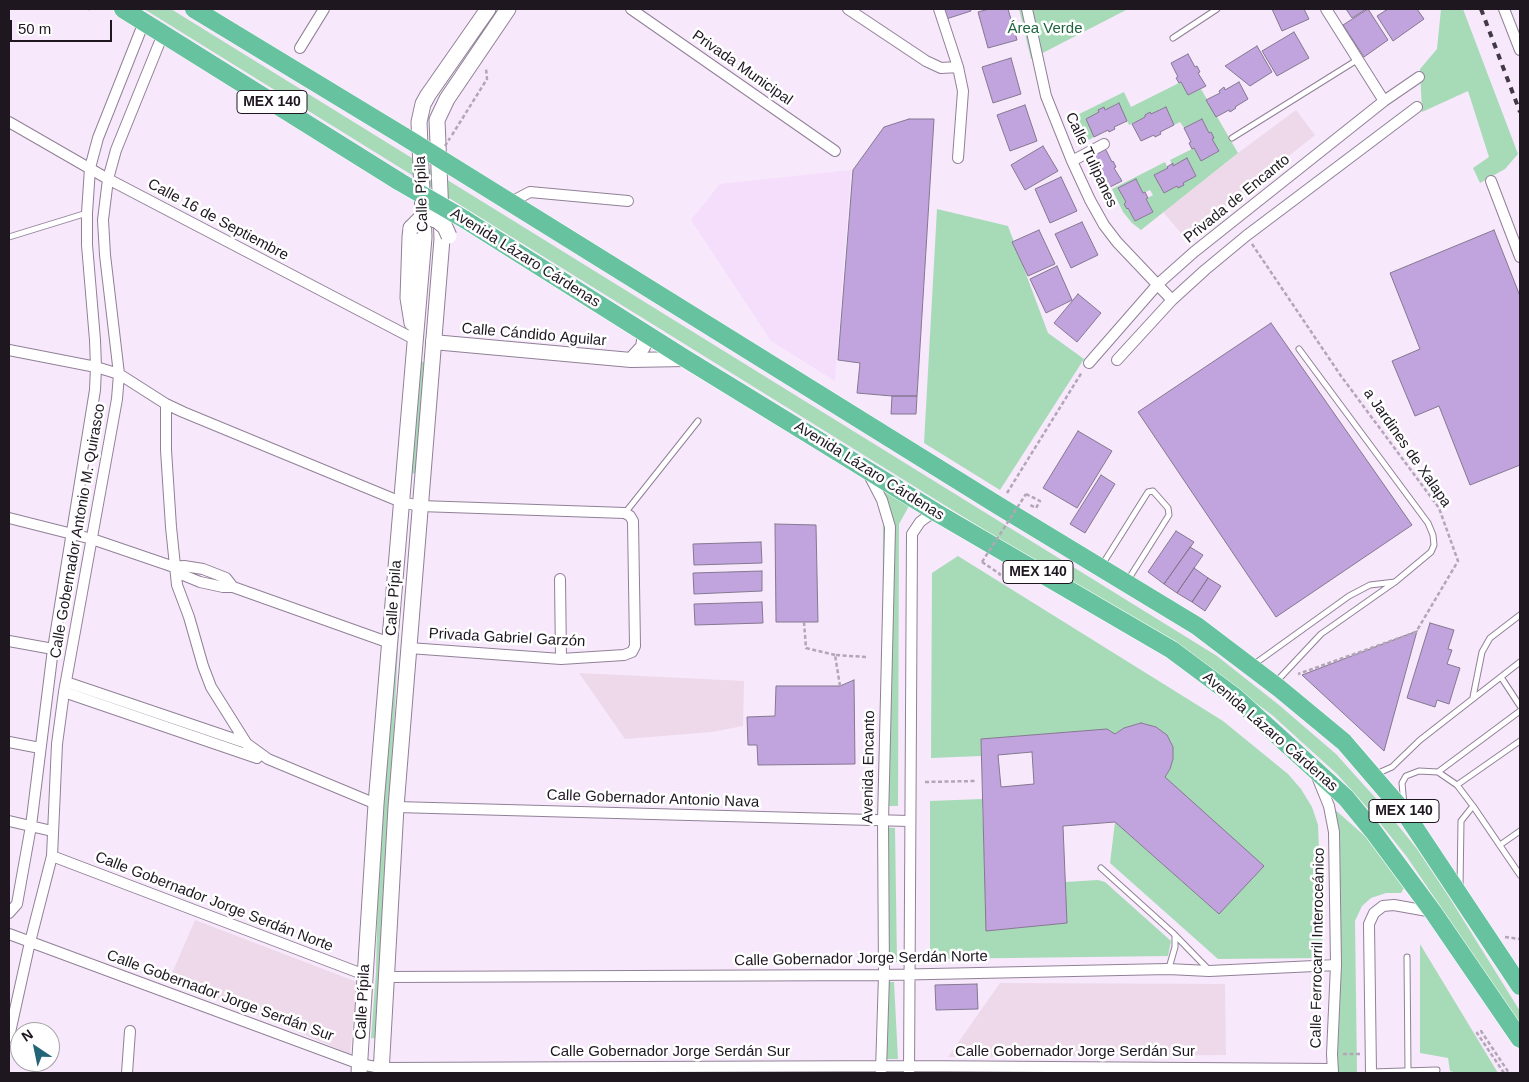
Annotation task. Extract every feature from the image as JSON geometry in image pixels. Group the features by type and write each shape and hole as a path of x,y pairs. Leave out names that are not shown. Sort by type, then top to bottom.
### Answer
{"highway":[{"name":"Avenida Lázaro Cárdenas","path":"123,9 400,182 464,219 645,334 937,513 1172,650 1235,697 1346,798 1433,912 1519,1039"},
{"name":"MEX 140","path":"194,9 1003,499 1101,568 1197,626 1277,687 1344,742 1405,813 1520,986"}],"main road":[{"name":"Calle Pípila","path":"359,1069 376,804 424,236 419,122 423,104 428,95 488,9"},
{"name":"Calle Pípila","path":"381,1070 396,807 442,238 443,135 437,120 440,110 508,9"},
{"path":"416,340 408,298 411,228 421,218 432,218 445,227 449,236 450,248 442,320 433,342"}],"street":[{"path":"300,48 324,9"},
{"name":"Privada Municipal","path":"631,9 835,151"},
{"path":"848,9 926,61 942,68 958,67"},
{"path":"939,9 958,67 963,92 958,158"},
{"name":"Calle Tulipanes","path":"1027,9 1046,96 1090,200 1104,225 1117,242 1172,300"},
{"path":"1326,9 1384,101"},
{"path":"1504,9 1520,50"},
{"name":"Calle Gobernador Antonio M. Quirasco","path":"9,913 17,904 31,826 53,649 94,390 96,367 87,245 90,168 98,138 144,22"},
{"name":"Calle Gobernador Antonio M. Quirasco","path":"9,1037 30,942 52,856 57,744 65,687 117,399 119,374 103,220 108,179 116,150 163,34"},
{"name":"Privada de Encanto","path":"1088,362 1158,284 1194,252 1384,101 1419,77"},
{"path":"1117,360 1172,300 1205,270 1246,236 1418,107"},
{"name":"Calle 16 de Septiembre","path":"9,122 108,179 416,340"},
{"path":"1072,160 1104,144"},
{"path":"1491,181 1520,257"},
{"path":"511,202 530,192 628,201"},
{"path":"631,360 643,347 645,334"},
{"name":"Calle Cándido Aguilar","path":"433,342 631,360 686,359"},
{"path":"9,350 96,367 119,374 166,404 401,502 420,506 624,513"},
{"path":"166,404 166,450 174,567 177,585 211,687 255,757"},
{"name":"Avenida Encanto","path":"865,468 882,500 890,527 883,821 884,975 881,1070"},
{"name":"Privada Gabriel Garzón","path":"409,648 561,659 624,655 632,652 635,646 633,521 630,516 624,513"},
{"path":"909,1070 912,534 920,522 928,516 937,513"},
{"path":"9,518 72,532 174,567 183,575 200,582 233,587 390,643"},
{"path":"560,579 561,659"},
{"path":"9,641 53,649"},
{"path":"65,687 246,743 268,759 376,804"},
{"path":"65,687 255,757 268,759"},
{"path":"9,742 40,748"},
{"name":"Calle Ferrocarril Interoceánico","path":"1313,766 1329,806 1334,832 1336,966 1333,1071"},
{"name":"Calle Gobernador Antonio Nava","path":"396,807 909,821"},
{"path":"9,821 52,830"},
{"name":"Calle Gobernador Jorge Serdán Norte","path":"52,856 365,976"},
{"path":"1371,1073 1369,924 1374,913 1383,906 1394,905 1433,912"},
{"name":"Calle Gobernador Jorge Serdán Sur","path":"9,934 359,1069 1333,1071"},
{"name":"Calle Gobernador Jorge Serdán Norte","path":"387,977 884,975 1336,966"},
{"path":"127,1073 130,1031"}],"lane":[{"path":"1173,38 1217,9"},
{"path":"1232,138 1358,59"},
{"path":"9,237 87,213"},
{"path":"1277,687 1320,634 1395,582 1431,552 1434,545 1433,535 1428,523 1299,349"},
{"path":"624,513 698,420"},
{"path":"1101,568 1148,492 1153,491 1168,508 1169,515 1126,583"},
{"path":"1250,667 1349,596 1370,584 1395,582"},
{"path":"1473,698 1482,652 1490,638 1520,615"},
{"path":"1373,775 1392,767 1420,740 1520,662"},
{"path":"1501,677 1520,706"},
{"path":"1438,772 1520,711"},
{"path":"1456,785 1520,742"},
{"path":"1405,813 1402,783 1406,776 1419,771 1438,772 1456,785 1473,806 1520,875"},
{"path":"1460,895 1461,822 1473,806"},
{"path":"1500,844 1520,831"},
{"path":"1101,868 1175,935 1209,970"},
{"path":"1168,969 1172,962 1175,935"},
{"path":"1407,957 1408,1071"},
{"path":"1371,1073 1437,1070"}],"path":[{"path":"443,135 487,79 485,44"},
{"name":"a Jardines de Xalapa","path":"1246,236 1342,376 1439,508 1458,561 1416,632 1296,674 1277,687"},
{"path":"1003,499 1088,362"},
{"path":"999,576 1000,574 982,562 1026,494 1040,501 1036,508 1021,500"},
{"path":"1003,499 1014,497"},
{"path":"804,622 806,648 835,655 866,657"},
{"path":"835,655 840,686"},
{"path":"925,782 975,781"},
{"path":"1504,1073 1477,1033 1481,1031 1509,1073"},
{"path":"1332,1054 1371,1054"}],"shaded area":[{"path":"1296,110 1315,135 1186,239 1163,212"},
{"path":"851,170 835,381 771,341 691,220 720,184"},
{"path":"579,673 744,681 743,726 712,732 625,739"},
{"path":"195,920 357,982 350,1054 170,978"},
{"path":"1000,983 1225,984 1226,1055 948,1057"}],"green space":[{"path":"144,9 171,9 1217,656 1279,705 1336,754 1380,803 1417,849 1449,897 1520,1011 1520,1025 1407,857 1372,813 1337,774 1272,715 1209,669"},
{"name":"Área Verde","path":"1019,9 1128,9 1031,59"},
{"path":"1441,9 1463,9 1518,154 1505,169 1480,183 1473,168 1489,157 1468,91 1422,112 1420,69 1437,49"},
{"path":"1181,82 1188,95 1201,89 1238,153 1141,230 1123,212 1112,189 1165,162 1168,168 1155,175 1164,193 1177,186 1178,188 1196,175 1187,159 1173,166 1170,160 1194,148 1201,161 1218,152 1211,132 1209,133 1202,119 1184,128 1180,122 1174,125 1165,107 1151,114 1150,112 1145,117 1129,125 1118,103 1105,110 1104,108 1086,119 1094,137 1087,141 1075,116 1124,92 1131,107","holes":["1136,179 1143,193 1150,190 1153,195 1146,199 1153,212 1135,221 1124,204 1126,202 1119,188"]},
{"path":"937,209 1008,226 1048,333 1084,359 1000,490 924,443"},
{"path":"417,362 424,362 419,474 410,473"},
{"path":"876,487 909,506 899,524 898,806 882,806 883,523"},
{"path":"407,519 398,645 379,1039 371,1038 376,972 380,796"},
{"path":"958,556 1223,721 1288,774 1301,789 1312,807 1318,825 1323,958 1218,959 1110,863 1115,822 1219,914 1165,777 1173,759 1173,747 1167,735 1156,727 1141,723 1124,728 1115,734 1107,729 981,739 981,756 931,758 932,573"},
{"path":"982,799 987,931 1067,923 1065,882 1098,880 1105,882 1171,941 1168,956 930,959 930,801"},
{"path":"1332,807 1367,838 1404,888 1401,893 1386,893 1371,898 1362,906 1355,921 1357,1073 1336,1073 1335,1054 1340,926 1337,845"},
{"path":"881,827 895,828 897,962 881,962"},
{"path":"1420,944 1498,1073 1457,1073 1450,1071 1448,1058 1420,1053"},
{"path":"879,982 894,982 898,1059 880,1059"}],"building":[{"path":"939,9 970,9 971,11 943,20"},
{"path":"989,9 1008,9 1017,40 988,48 978,12"},
{"path":"1272,9 1304,9 1309,19 1282,31"},
{"path":"1346,9 1366,9 1352,18"},
{"path":"1368,9 1388,40 1364,57 1343,25"},
{"path":"1388,9 1417,9 1424,19 1393,41 1377,16"},
{"path":"1294,32 1309,58 1277,76 1262,51"},
{"path":"1257,46 1272,72 1250,86 1225,66"},
{"path":"1188,54 1195,67 1197,66 1200,72 1198,73 1206,86 1188,95 1181,82 1179,83 1176,78 1178,77 1171,63"},
{"path":"1011,58 1021,94 993,103 982,67"},
{"path":"1239,82 1248,99 1230,112 1229,110 1216,117 1206,100 1220,93 1219,91 1224,87 1225,90"},
{"path":"1119,103 1127,121 1114,127 1115,129 1109,132 1108,130 1094,137 1086,119 1104,107 1105,110"},
{"path":"1025,105 1037,141 1010,151 997,115"},
{"path":"1166,107 1174,125 1160,132 1161,134 1155,137 1154,135 1141,141 1132,124 1150,112 1151,114"},
{"path":"909,119 934,119 917,396 857,393 860,363 838,360 853,170 884,127"},
{"path":"1202,119 1209,133 1211,132 1214,138 1212,139 1219,151 1201,161 1194,148 1192,149 1189,143 1191,142 1184,128"},
{"path":"1043,146 1058,171 1025,190 1011,165"},
{"path":"1105,148 1122,181 1104,190 1097,177 1095,178 1092,172 1094,171 1087,157"},
{"path":"1187,158 1196,176 1183,183 1184,185 1178,188 1177,186 1164,193 1154,175 1168,168 1173,163 1173,166"},
{"path":"1061,177 1077,211 1050,223 1035,189"},
{"path":"1136,179 1143,193 1145,192 1148,198 1146,199 1153,212 1135,221 1124,204 1126,202 1118,188"},
{"path":"1082,222 1098,255 1071,268 1055,234"},
{"path":"1039,230 1055,264 1028,276 1012,242"},
{"path":"1494,230 1520,296 1520,465 1470,485 1439,406 1415,416 1392,361 1420,349 1390,273"},
{"path":"1057,266 1072,300 1046,313 1030,279"},
{"path":"1078,294 1101,313 1077,342 1054,323"},
{"path":"1271,323 1412,525 1276,617 1138,412"},
{"path":"892,396 917,396 916,414 891,414"},
{"path":"1078,431 1112,451 1077,508 1043,488"},
{"path":"1101,475 1115,484 1085,533 1070,524"},
{"path":"775,524 816,525 818,622 776,622"},
{"path":"1176,531 1194,542 1164,584 1148,572"},
{"path":"761,542 762,563 694,565 693,544"},
{"path":"1190,547 1203,555 1177,593 1164,584"},
{"path":"1194,568 1208,578 1192,602 1177,593"},
{"path":"762,571 762,591 694,594 693,573"},
{"path":"1208,578 1221,586 1205,611 1192,602"},
{"path":"762,602 763,623 695,625 694,604"},
{"path":"1430,623 1454,630 1448,649 1452,650 1447,664 1460,668 1449,704 1437,700 1435,707 1407,698"},
{"path":"1417,631 1384,751 1302,675"},
{"path":"854,680 855,764 758,765 757,745 748,745 747,717 775,716 776,686 840,686"},
{"path":"1141,723 1156,727 1167,735 1173,747 1173,759 1165,777 1264,866 1219,914 1115,822 1063,826 1067,923 986,931 981,739 1107,729 1115,734 1124,728","holes":["1032,752 1034,784 1001,787 998,755"]},
{"path":"977,984 978,1009 936,1010 935,985"}],"railway":[{"path":"1481,9 1520,112"}]}
